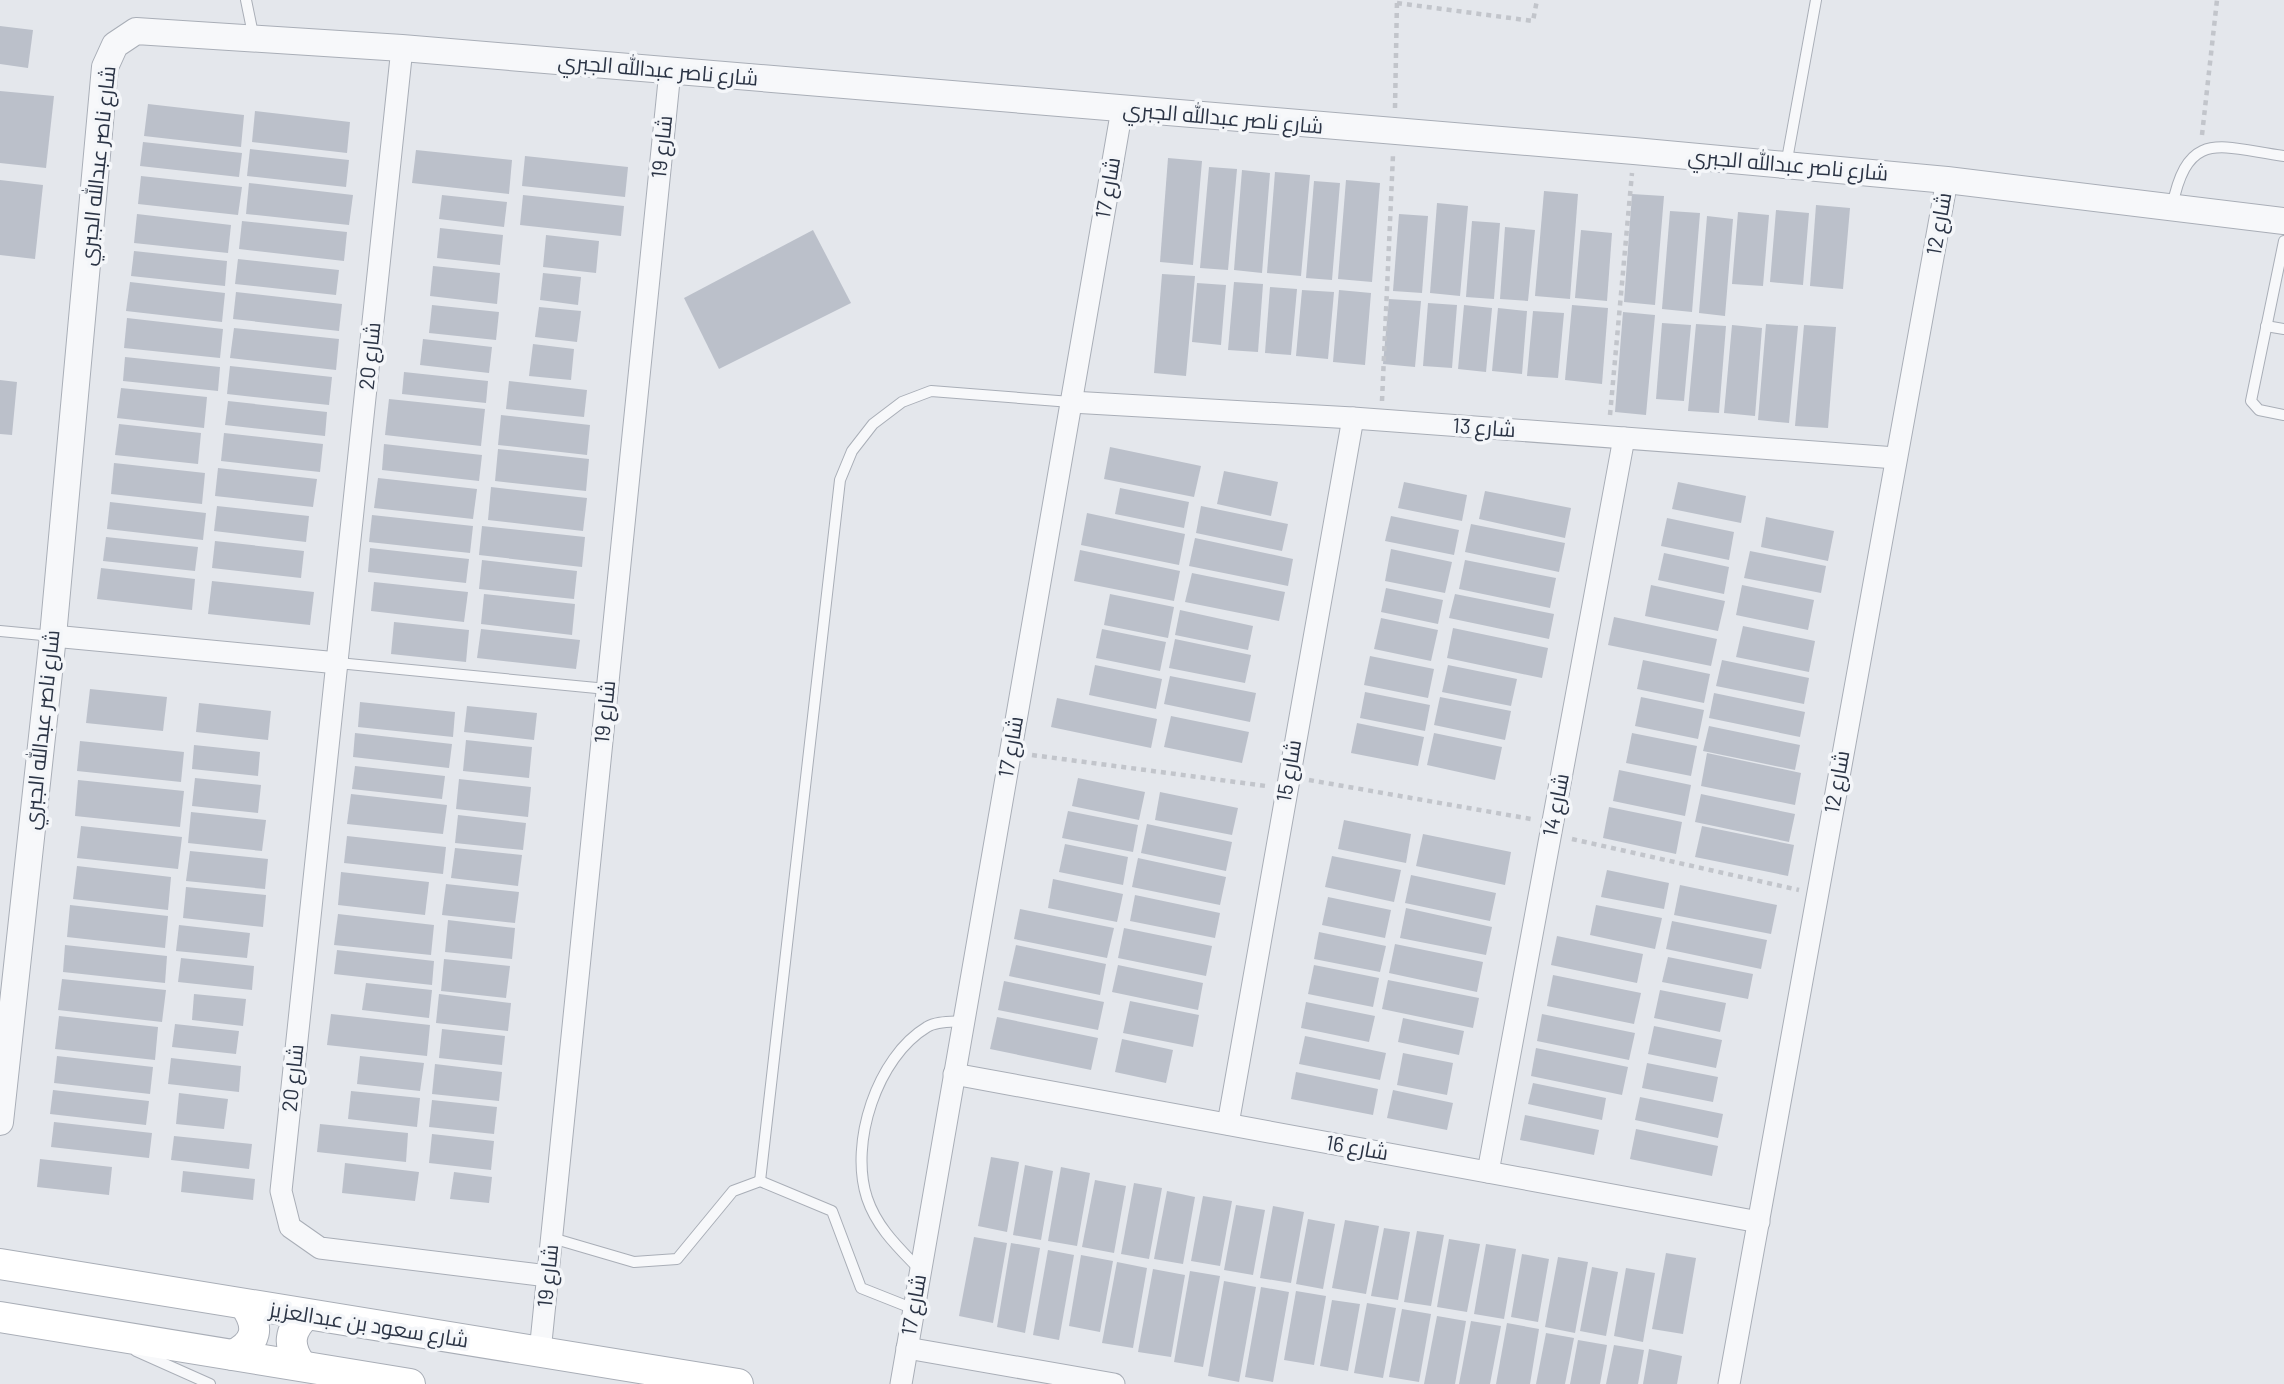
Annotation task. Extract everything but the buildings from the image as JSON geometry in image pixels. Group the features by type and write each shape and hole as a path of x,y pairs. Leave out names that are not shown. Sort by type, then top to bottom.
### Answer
{"main road":[{"name":"شارع سعود بن عبدالعزيز","path":"2,1261 245,1305 738,1384"},
{"path":"233,1355 247,1348 255,1334 255,1318 245,1305"},
{"path":"301,1365 293,1353 291,1339 296,1325 306,1315"},
{"path":"0,1317 410,1384"}],"street":[{"name":"شارع ناصر عبدالله الجبري","path":"0,1122 53,636 105,67 115,45 136,31 402,48 1634,151 1947,180 2284,221"},
{"name":"شارع 20","path":"402,48 281,1191 290,1227 320,1248 548,1276"},
{"name":"شارع 19","path":"540,1352 670,71"},
{"name":"شارع 17","path":"901,1384 1122,109"},
{"name":"شارع 12","path":"1729,1384 1947,180"},
{"name":"شارع 13","path":"1071,402 1353,418 1896,458"},
{"name":"شارع 15","path":"1228,1124 1285,788 1353,418"},
{"name":"شارع 14","path":"1488,1172 1553,822 1616,438"},
{"path":"53,636 338,663"},
{"name":"شارع 16","path":"954,1074 1759,1222"},
{"path":"907,1348 1114,1384"}],"lane":[{"path":"246,0 254,38"},
{"path":"1786,165 1816,0"},
{"path":"2172,207 2184,166 2200,152 2217,147 2284,156"},
{"path":"2284,242 2251,401 2259,410 2284,415"},
{"path":"2266,326 2284,329"},
{"path":"761,1181 840,480 852,451 873,424 902,402 932,391 1071,402"},
{"path":"0,631 53,636"},
{"path":"338,663 607,689"},
{"path":"920,1270 882,1230 867,1197 861,1164 871,1099 898,1052 929,1025 964,1021"},
{"path":"552,1238 634,1262 677,1259 733,1191 761,1181 832,1211 861,1288 914,1309"},
{"path":"92,1332 210,1384"}],"path":[{"path":"1381,420 1397,1 1533,21 1537,0"},
{"path":"2200,152 2217,0"},
{"path":"1616,438 1634,151"},
{"path":"1010,752 1285,788 1309,780 1553,822 1572,839 1817,894"}]}
